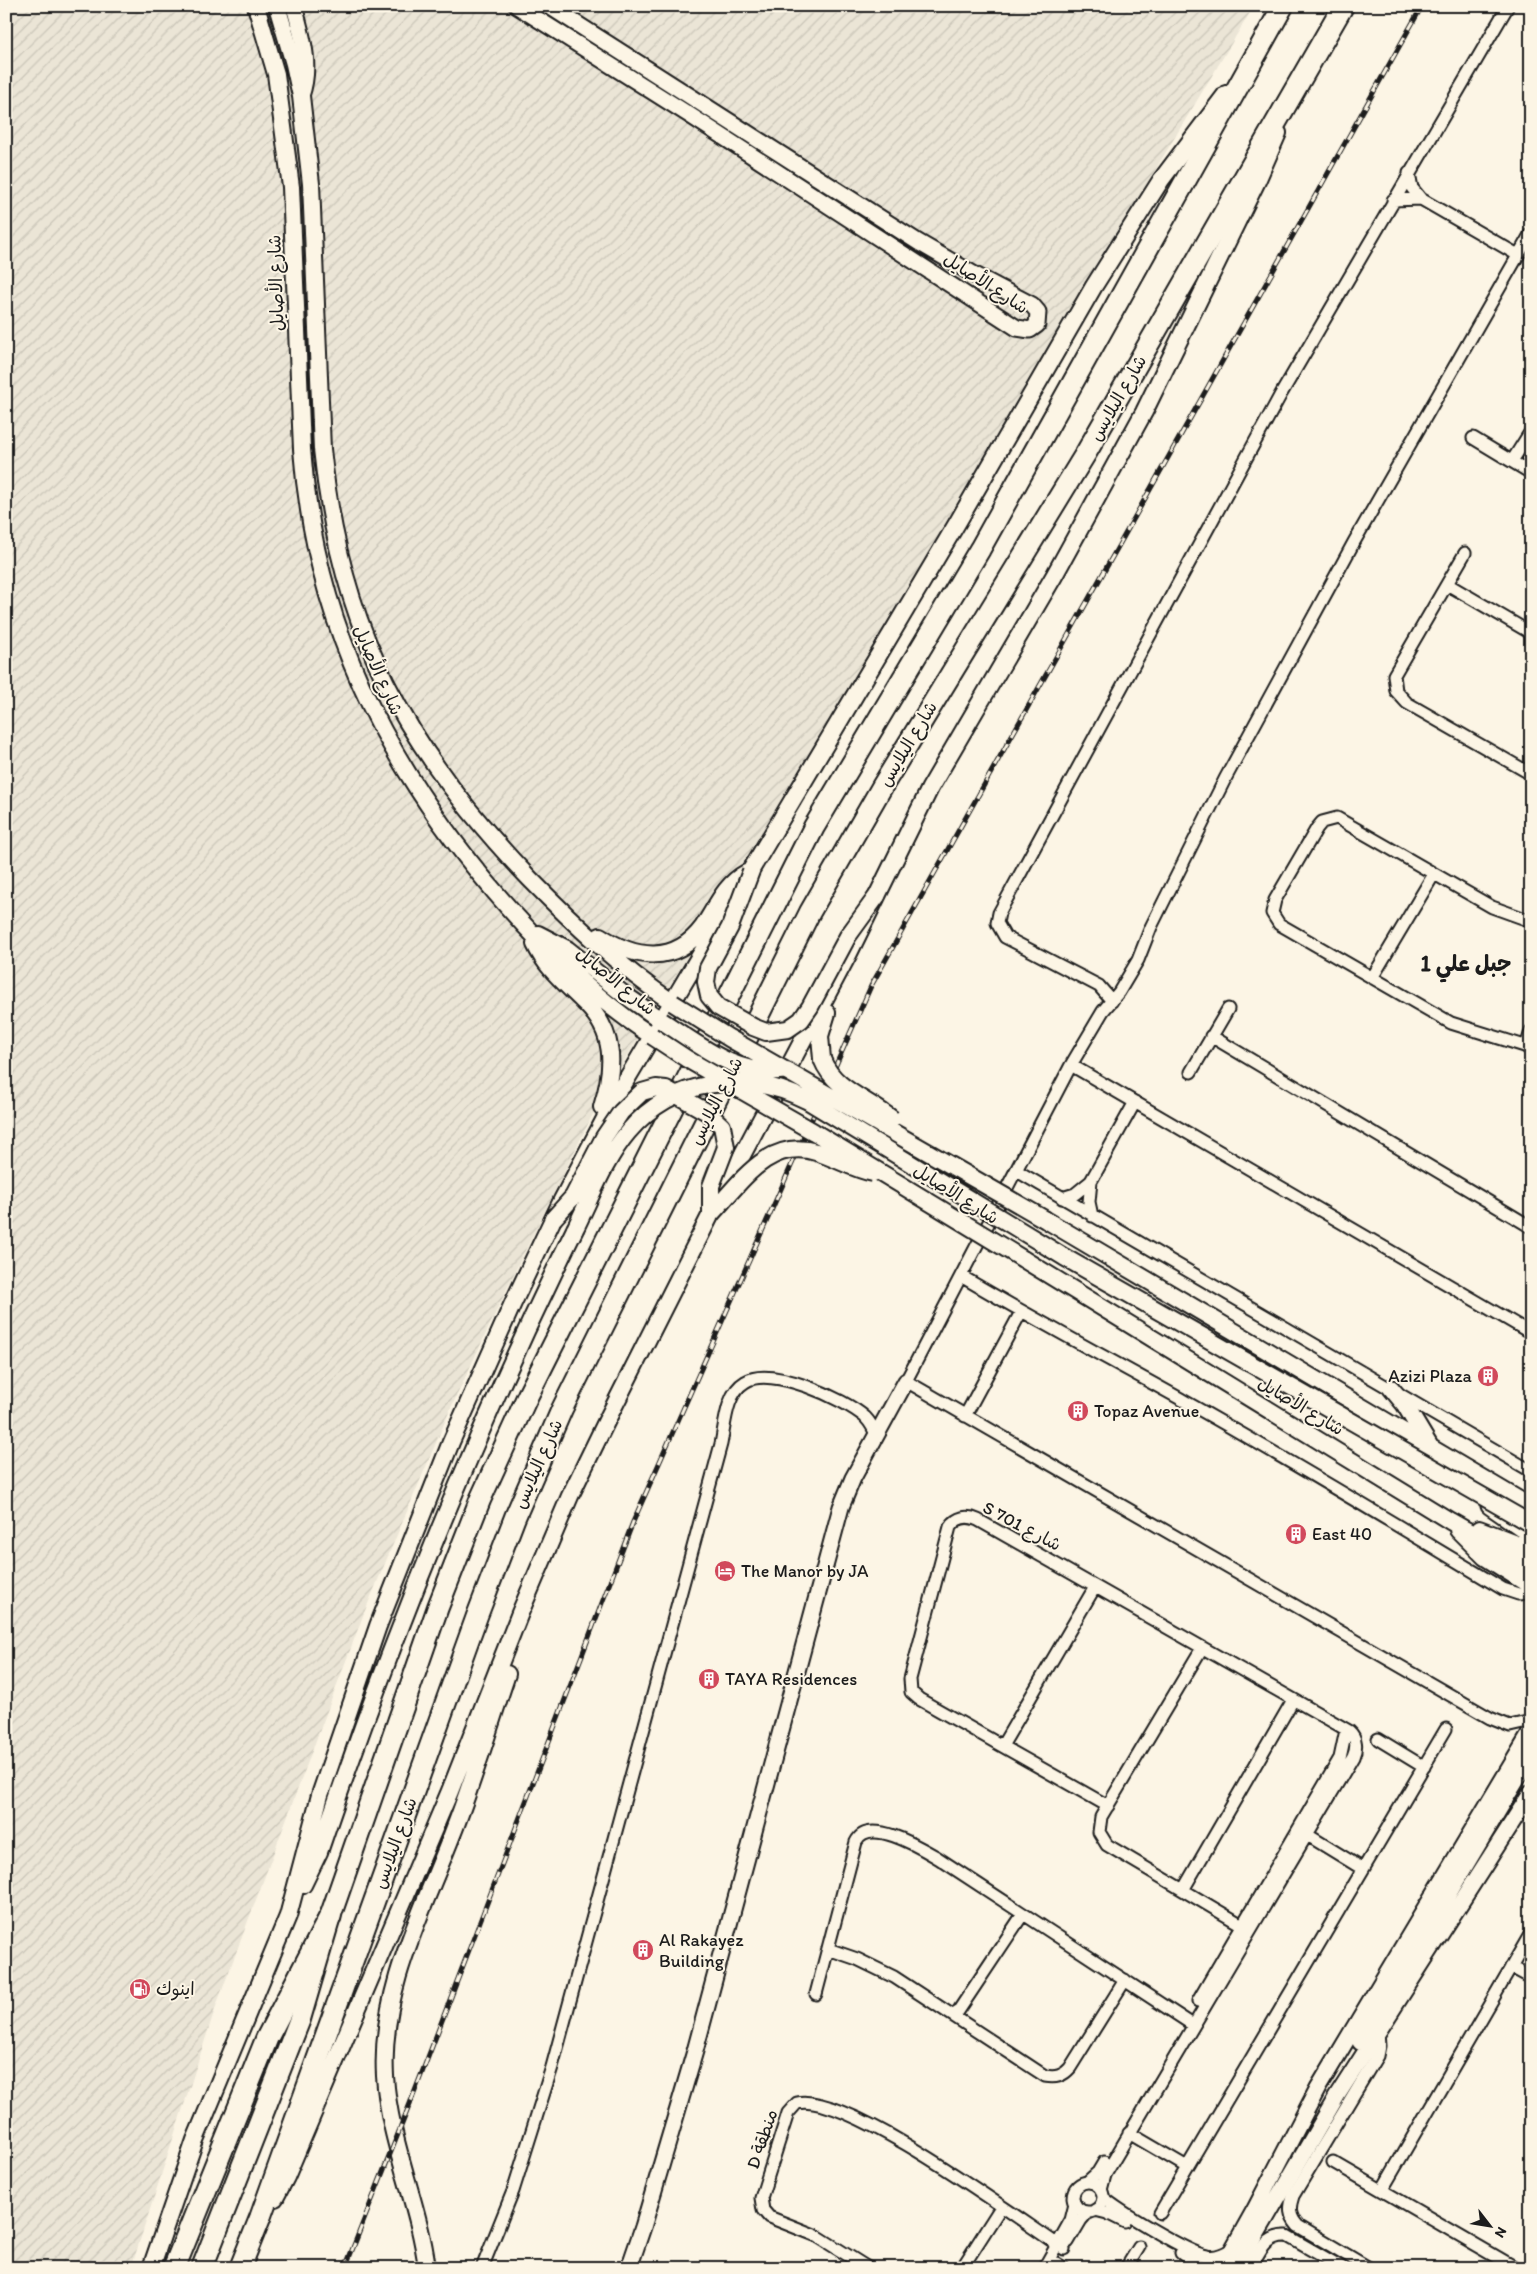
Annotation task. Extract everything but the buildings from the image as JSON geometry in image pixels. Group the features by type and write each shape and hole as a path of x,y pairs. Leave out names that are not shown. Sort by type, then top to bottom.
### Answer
{"highway":[{"name":"شارع اليلايس","path":"202,2268 300,2019 330,1917 438,1607 480,1500 528,1395 814,827 980,549 1283,6"},
{"name":"شارع اليلايس","path":"240,2268 260,2218 477,1616 515,1518 562,1409 810,912 882,785 1086,453 1343,6"},
{"path":"174,2268 267,2038 330,1917"}],"main road":[{"name":"شارع الأصايل","path":"256,6 276,74 284,123 292,203 304,471 312,532 327,595 351,662 378,721 406,773 449,835 531,933 605,1002 652,1036 696,1064 885,1174 1450,1521 1531,1567"},
{"name":"شارع الأصايل","path":"277,6 301,96 314,220 322,449 331,519 350,596 383,680 430,758 482,825 518,866 576,924 629,972 673,1003 729,1038 1046,1220 1531,1507"},
{"path":"151,2268 195,2140 281,1935 294,1899 320,1795 378,1626 451,1442 553,1219 588,1149 652,1036 752,871 1119,245 1161,180 1251,62"},
{"path":"260,2218 275,2198 286,2177 450,1791 520,1613 570,1496 710,1214 849,953 911,824 950,752 1054,576 1144,412 1257,180 1295,89"},
{"path":"752,871 730,927 708,968 706,982 709,996 718,1007 753,1027 766,1032 788,1029 801,1020 810,1007 848,936 877,896"},
{"path":"576,924 628,952 644,955 669,951 683,945 696,935 729,886 739,877 752,871"},
{"path":"531,933 558,943 622,994 662,1021 737,1066 767,1072 787,1070"},
{"path":"531,933 544,961 557,977 596,1014 608,1041 612,1060 610,1079 588,1149"},
{"path":"849,953 843,980 821,1029 819,1044 822,1059 828,1072 837,1083 891,1119 914,1143"},
{"path":"294,1899 304,1884 319,1852 404,1615 446,1510 514,1354 619,1143 646,1113 671,1097 712,1084 740,1082 782,1089 808,1101 1064,1257 1531,1524"},
{"path":"553,1219 573,1197 604,1137 621,1112 642,1092 656,1088 666,1089 707,1112 722,1126 726,1146 711,1186 710,1214"},
{"path":"710,1214 761,1162 786,1150 813,1151 851,1168 885,1174"},
{"path":"1392,1388 1405,1405 1430,1446"},
{"path":"1450,1521 1490,1532 1531,1549"},
{"path":"1450,1521 1466,1540 1485,1557 1531,1586"},
{"path":"427,2268 387,2097 385,2054 389,2011 399,1970 453,1832 508,1671 520,1613"}],"street":[{"path":"294,6 306,58 305,85 301,96"},
{"name":"شارع الأصايل","path":"517,6 691,116 1017,328 1030,330 1037,325 1038,312 1032,305 925,246 549,6"},
{"path":"1112,1001 1099,986 1005,938 997,923 998,912 1272,411 1393,200 1508,6"},
{"path":"1409,173 1412,188 1421,200 1518,255"},
{"path":"1393,200 1421,200"},
{"path":"629,2268 695,2051 841,1508 853,1478 877,1437 1018,1171 1071,1066 1103,1011 1112,1001 1138,960 1151,927 1229,771 1354,542 1531,233"},
{"path":"1512,461 1531,431"},
{"path":"1473,438 1531,472"},
{"path":"1465,553 1394,675 1396,691 1407,703 1531,774"},
{"path":"1447,584 1531,633"},
{"path":"1531,921 1497,910 1344,821 1329,819 1317,828 1275,900 1272,913 1279,924 1451,1023 1528,1048 1531,1031"},
{"path":"1372,978 1434,874"},
{"path":"1191,1072 1228,1009"},
{"path":"1212,1036 1531,1227"},
{"path":"1071,1066 1531,1333"},
{"path":"1092,1216 1089,1195 1091,1181 1135,1102"},
{"path":"1018,1171 1531,1471"},
{"path":"1062,1198 1075,1194 1091,1181"},
{"path":"961,1276 1021,1312 1203,1412 1345,1494 1503,1589 1518,1594 1531,1593"},
{"path":"965,1416 1021,1312"},
{"path":"482,2268 513,2192 552,2067 721,1444 732,1396 745,1382 756,1377 789,1382 822,1393 846,1405 869,1421 877,1437"},
{"path":"906,1381 1490,1718 1510,1726 1531,1721"},
{"path":"1476,1493 1503,1517 1531,1536"},
{"name":"S 701 شارع","path":"1108,1806 916,1698 910,1688 910,1679 950,1527 959,1519 974,1518 1346,1730 1354,1737 1355,1751 1302,1832"},
{"path":"1002,1746 1095,1587"},
{"path":"1202,1648 1108,1806 1099,1825 1102,1839 1107,1845 1246,1927"},
{"path":"1183,1890 1293,1700"},
{"path":"1160,2213 1446,1729"},
{"path":"1222,2268 1318,2088 1531,1732"},
{"path":"1378,1739 1424,1767"},
{"path":"1337,2096 1340,2078 1366,2032 1436,1918 1528,1760"},
{"path":"1237,2268 1337,2096 1531,1793"},
{"path":"816,1994 856,1842 861,1835 868,1832 891,1836 923,1850 1190,2022"},
{"path":"1201,2268 1191,2258 1113,2215 1081,2210 1073,2200 1075,2190 1098,2172 1190,2022 1302,1832 1364,1869"},
{"path":"955,2016 1024,1914"},
{"path":"1382,2190 1531,1933"},
{"path":"828,1949 857,1959 890,1974 1045,2076 1059,2076 1070,2068 1125,1980"},
{"path":"1511,1967 1531,1978"},
{"path":"1044,2268 1078,2224 1091,2211 1101,2205 1105,2175 1190,2022"},
{"path":"1369,2268 1296,2223 1291,2215 1290,2206 1293,2196 1377,2056 1379,2046 1378,2032"},
{"name":"D منطقة","path":"868,2268 817,2236 773,2219 763,2210 761,2198 788,2113 797,2103 804,2102 828,2108 867,2121 912,2147 1061,2247"},
{"path":"1129,2133 1187,2167"},
{"path":"1334,2162 1516,2268"},
{"path":"1087,2182 1096,2184 1102,2194 1117,2208 1200,2254 1216,2256 1232,2250"},
{"path":"1058,2266 1061,2247 1075,2204"},
{"path":"962,2268 1001,2207"},
{"path":"1251,2268 1265,2244 1281,2236 1288,2236 1343,2268"},
{"path":"1323,2257 1330,2245"},
{"path":"1126,2268 1139,2247"}],"shaded area":[{"path":"6,6 1254,6 1041,359 905,595 597,1106 519,1263 449,1412 364,1613 216,2006 131,2268 6,2268"}],"railway":[{"path":"345,2268 415,2091 633,1522 871,986 1422,6"}],"place":[{"name":"Azizi Plaza","path":"1488,1376"},
{"name":"Topaz Avenue","path":"1078,1411"},
{"name":"East 40","path":"1296,1534"},
{"name":"The Manor by JA","path":"725,1571"},
{"name":"TAYA Residences","path":"709,1679"},
{"name":"Al Rakayez Building","path":"643,1950"},
{"name":"اينوك","path":"140,1989"}],"district":[{"name":"جبل علي 1","path":"1466,963"}]}
